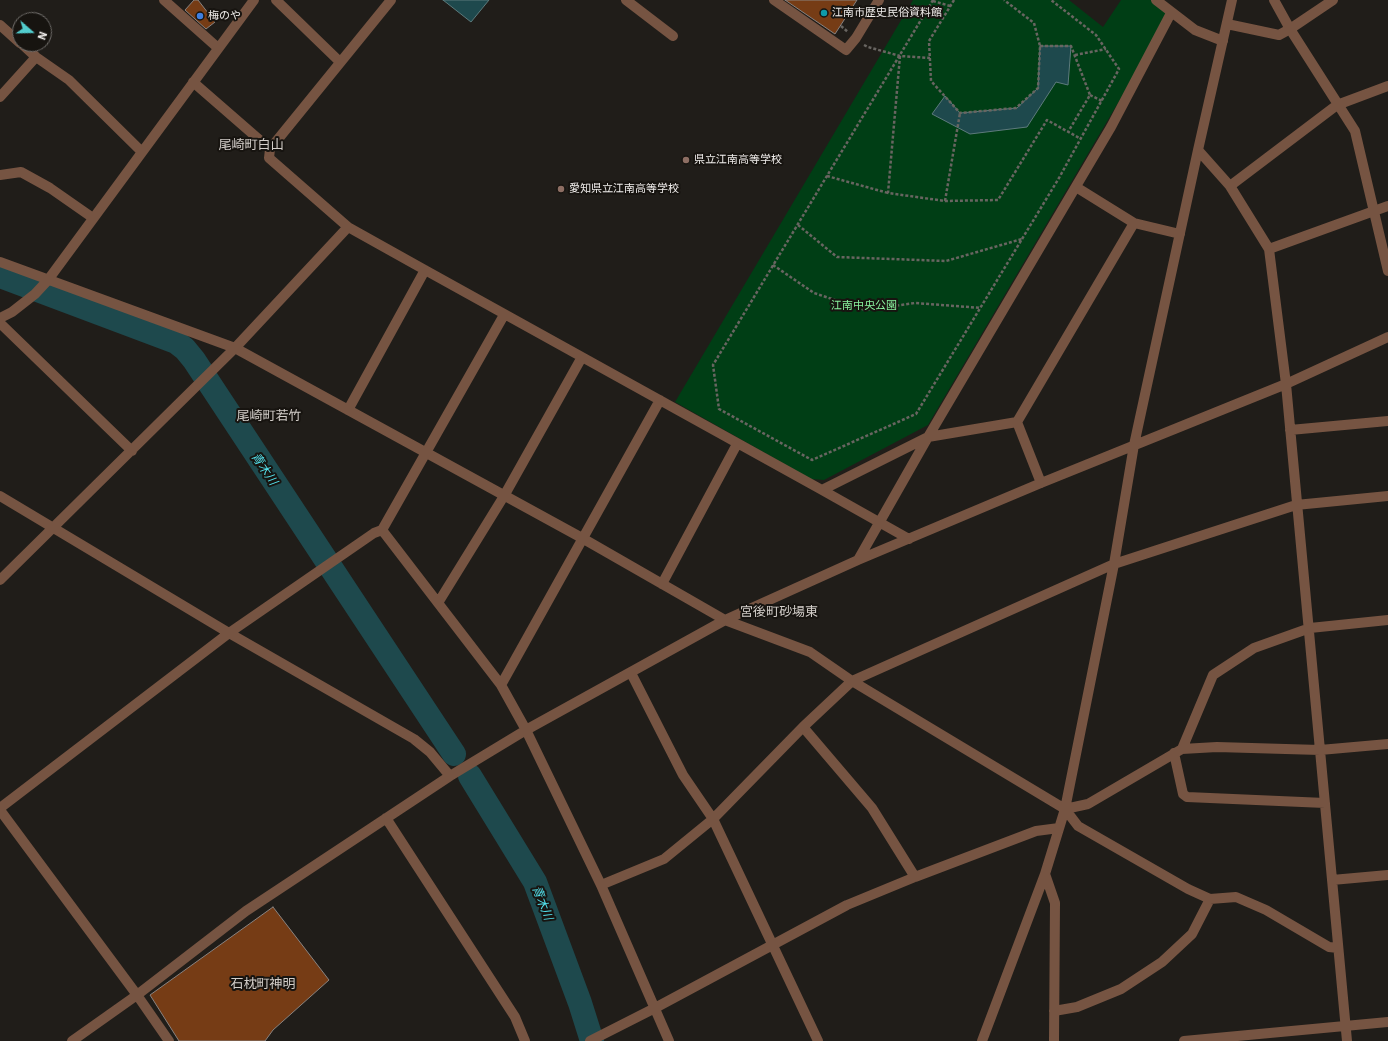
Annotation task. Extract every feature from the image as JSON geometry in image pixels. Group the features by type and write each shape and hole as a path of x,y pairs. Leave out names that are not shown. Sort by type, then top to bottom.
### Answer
{"street":[{"path":"164,0 218,48"},
{"path":"0,318 12,312 35,294 46,282 254,0"},
{"path":"276,0 340,62"},
{"path":"391,0 270,149 269,158 348,227 908,539"},
{"path":"626,0 673,36"},
{"path":"774,0 846,50 856,38 879,0"},
{"path":"1156,0 1195,30 1223,41"},
{"path":"982,1041 1045,874 1064,809 1114,564 1134,445 1232,0"},
{"path":"1274,0 1290,29 1337,105 1355,131 1388,271"},
{"path":"1227,24 1279,35 1333,0"},
{"path":"858,560 928,437 1111,127 1171,13"},
{"path":"0,25 12,35"},
{"path":"31,52 68,80 142,152"},
{"path":"0,96 36,57"},
{"path":"193,82 270,149"},
{"path":"1230,186 1337,105 1388,86"},
{"path":"1198,150 1230,186 1269,250 1286,384 1296,505 1310,628 1347,1041"},
{"path":"0,175 21,172 50,188 93,218"},
{"path":"1076,187 1134,224 1180,234"},
{"path":"1269,250 1388,206"},
{"path":"822,490 928,437 1017,422 1134,224"},
{"path":"0,580 235,348 348,227"},
{"path":"0,262 46,282 235,348 426,454 582,538 725,620 810,652 852,681 1064,809 1078,826 1188,889 1210,898 1236,897 1266,910 1329,947 1338,948"},
{"path":"348,410 425,270"},
{"path":"169,1041 137,995 0,809 228,633 374,532 382,530 504,315"},
{"path":"0,323 132,451"},
{"path":"72,1041 137,995 246,911 450,776 526,730 725,620 858,560 1041,483 1286,384 1388,337"},
{"path":"438,603 504,496 582,357"},
{"path":"501,685 660,400"},
{"path":"1290,430 1388,421"},
{"path":"1017,422 1041,483"},
{"path":"662,584 737,444"},
{"path":"0,496 228,633 414,739 430,752 450,776"},
{"path":"602,885 664,859 713,819 852,681 1114,564 1296,505 1388,496"},
{"path":"382,530 501,685 526,730 602,885 669,1041"},
{"path":"1325,803 1187,797 1183,794 1178,751 1213,675 1254,648 1310,628 1388,620"},
{"path":"631,673 683,775 713,819 818,1041"},
{"path":"803,728 872,808 915,877"},
{"path":"1064,809 1088,804 1178,751 1217,747 1320,750 1388,744"},
{"path":"386,818 515,1017 525,1041"},
{"path":"593,1039 655,1008 847,905 915,877 1036,831 1059,828"},
{"path":"1045,874 1054,903 1054,1041"},
{"path":"1332,880 1388,875"},
{"path":"1054,1011 1078,1007 1121,989 1162,962 1192,934 1210,898"},
{"path":"1184,1041 1388,1022"}],"path":[{"path":"950,6 933,0 714,365 719,409 812,460 916,414 1022,239 1120,69 1096,35 1051,0"},
{"path":"954,0 929,41 931,81 960,112"},
{"path":"960,112 1016,108 1038,88 1040,46 1034,23 1004,0"},
{"path":"840,26 868,47 900,56 930,58"},
{"path":"1040,46 1071,46 1090,95 1102,101"},
{"path":"1075,55 1106,49"},
{"path":"888,193 900,56"},
{"path":"1068,132 1090,95"},
{"path":"945,201 960,112"},
{"path":"827,176 888,193 945,201 998,200 1047,120 1081,139"},
{"path":"798,225 837,257 946,261 1022,239"},
{"path":"773,265 814,293 866,310 915,303 981,308"}],"green space":[{"name":"江南中央公園","path":"913,0 1069,0 1103,27 1121,0 1156,0 1171,13 928,425 824,480 811,479 675,402"}],"water":[{"path":"443,0 489,0 471,22"},
{"path":"1040,46 1071,46 1068,85 1056,82 1027,127 970,134 932,114 945,96 960,113 1017,108 1038,88"}],"building":[{"name":"梅のや","path":"194,0 198,0 215,22 206,29 185,10"},
{"name":"江南市歴史民俗資料館","path":"785,0 857,0 835,34"},
{"path":"273,907 329,980 273,1030 265,1041 179,1041 150,995"}],"waterway":[{"name":"青木川","path":"0,276 176,342 185,349 194,360 454,754"},
{"name":"青木川","path":"470,776 535,882 580,1003 592,1041"}],"place":[{"name":"江南市歴史民俗資料館","path":"824,13"},
{"name":"梅のや","path":"200,16"},
{"name":"県立江南高等学校","path":"686,160"},
{"name":"愛知県立江南高等学校","path":"561,189"}],"district":[{"name":"尾崎町白山","path":"251,145"},
{"name":"尾崎町若竹","path":"269,416"},
{"name":"宮後町砂場東","path":"779,612"},
{"name":"石枕町神明","path":"263,984"}]}
